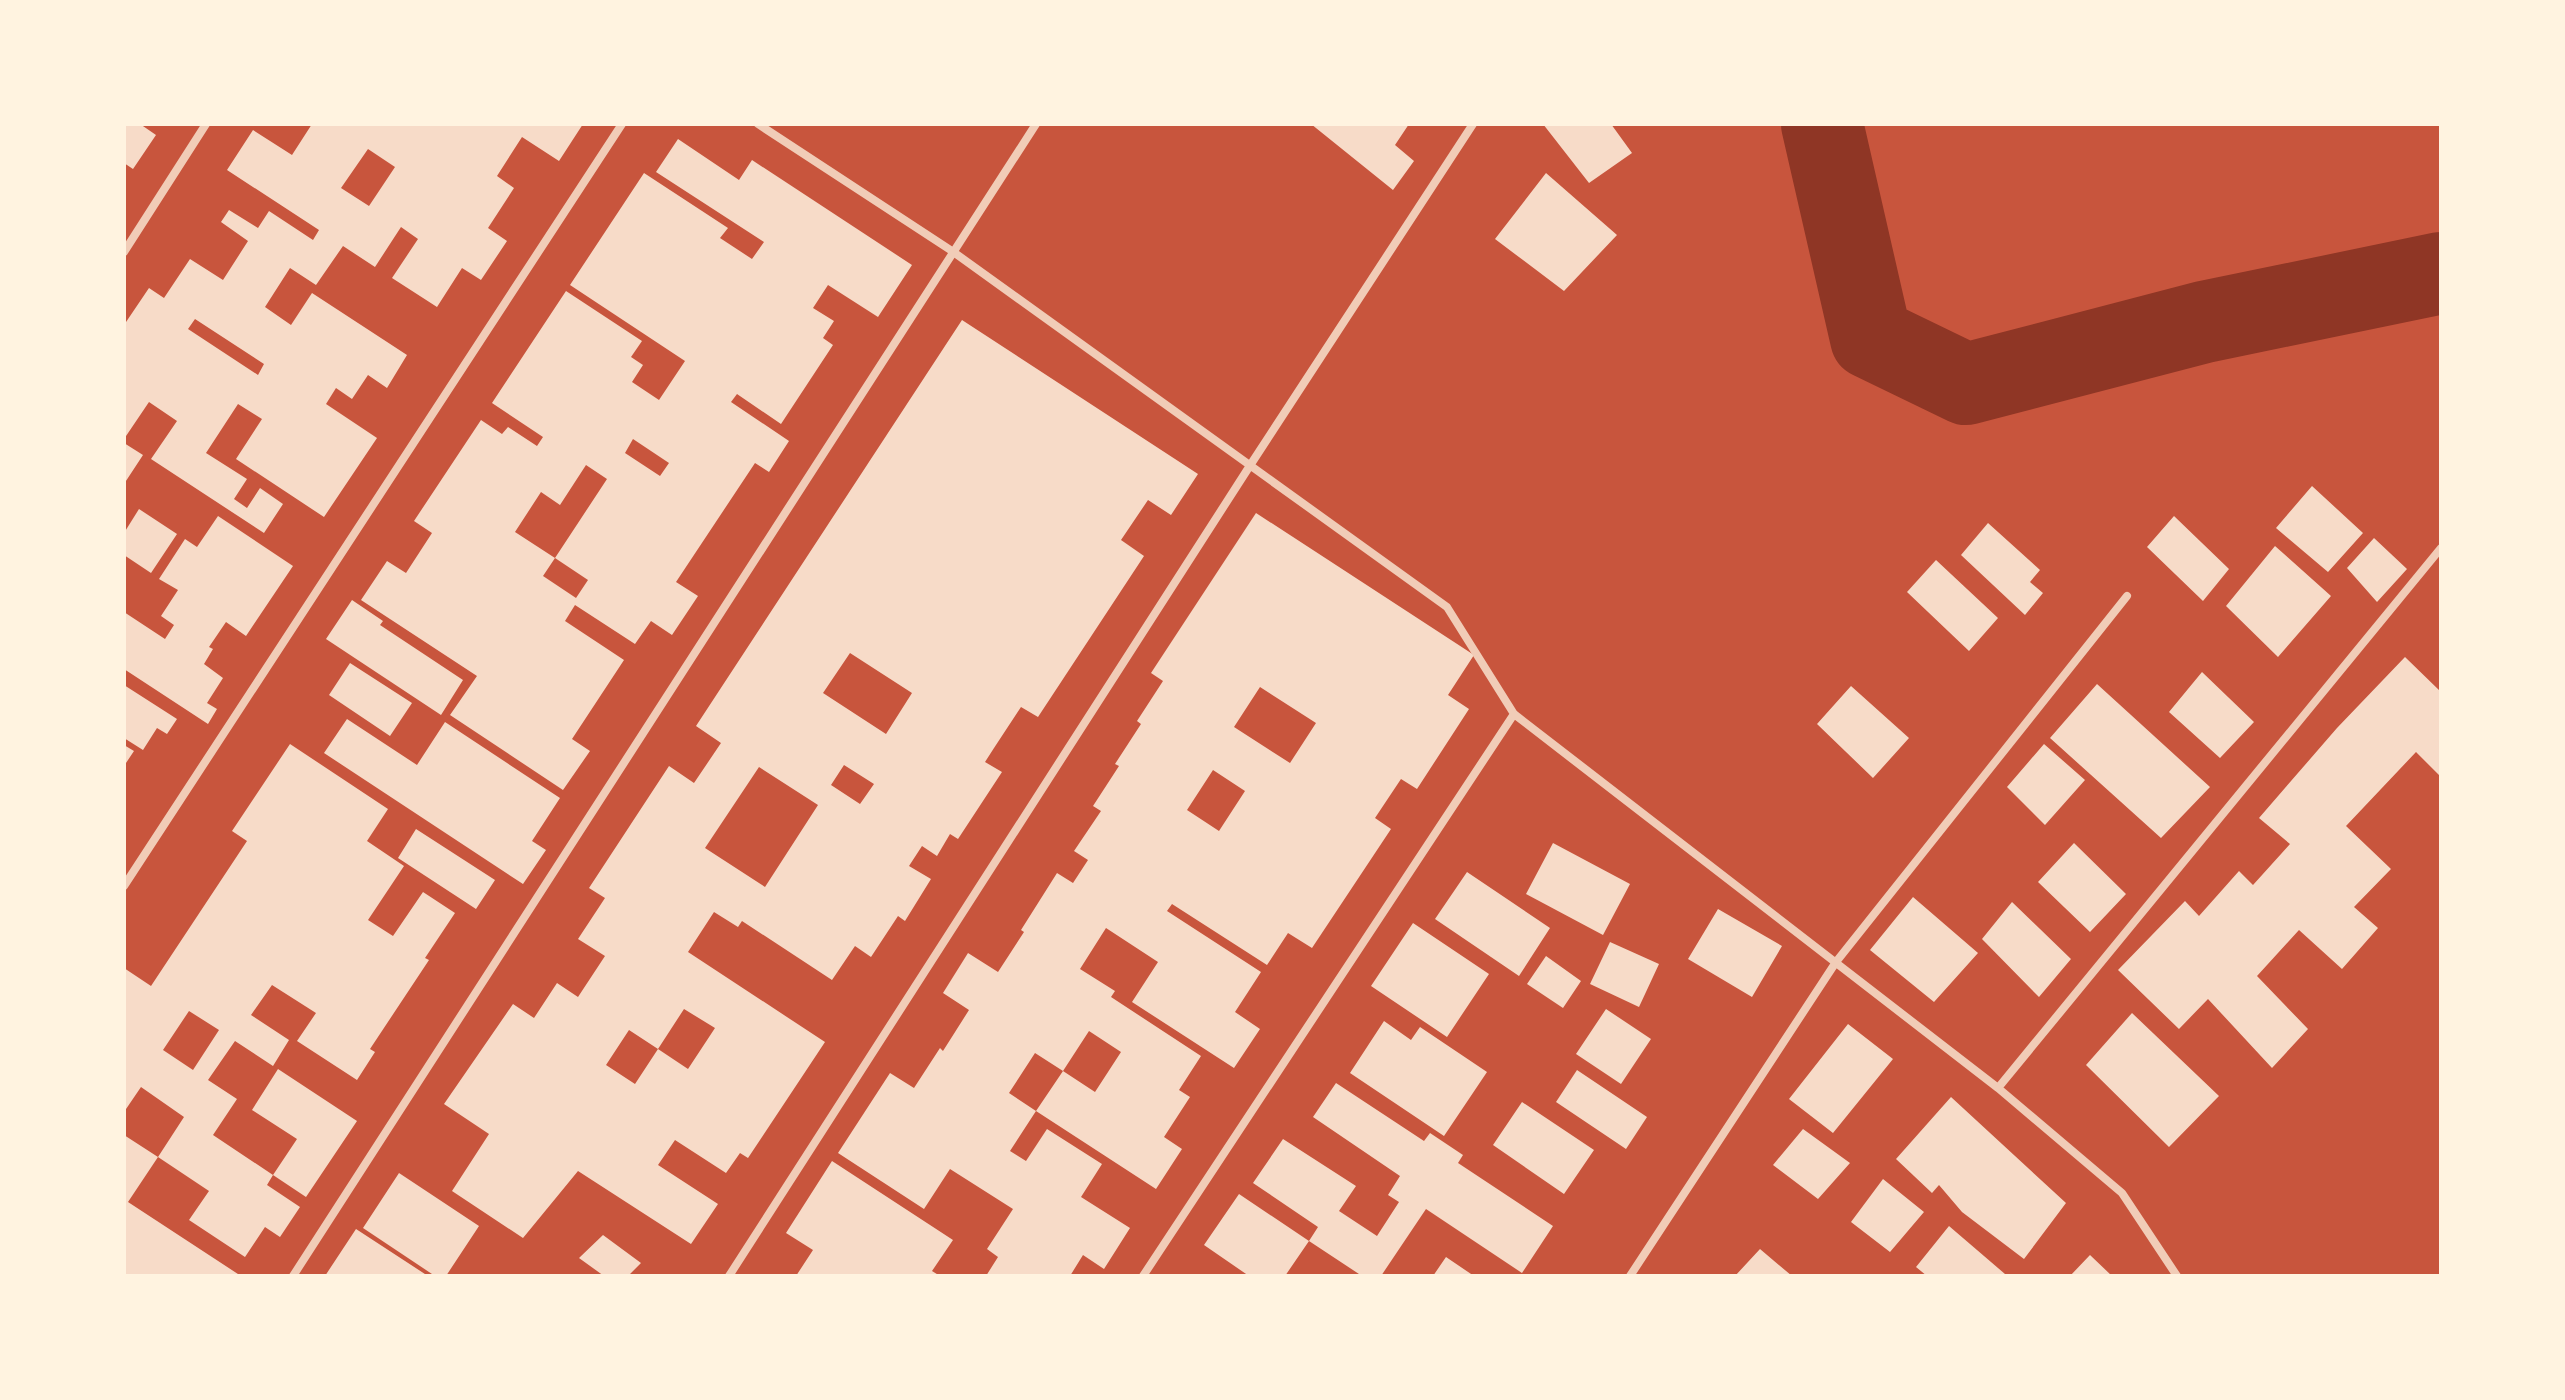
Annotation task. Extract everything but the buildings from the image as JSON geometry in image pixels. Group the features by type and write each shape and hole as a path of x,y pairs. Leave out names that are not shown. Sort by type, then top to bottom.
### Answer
{"street":[{"path":"124,252 206,124"},
{"path":"124,886 622,124"},
{"path":"758,124 952,251 1447,607 1514,714 1998,1088 2122,1193 2177,1276"},
{"path":"293,1276 1036,124"},
{"path":"729,1276 1473,124"},
{"path":"1998,1088 2441,548"},
{"path":"1630,1276 1836,962 2127,596"},
{"path":"1143,1276 1514,714"}],"waterway":[{"path":"1822,124 1871,338 1966,384 2204,322 2441,273"}]}
